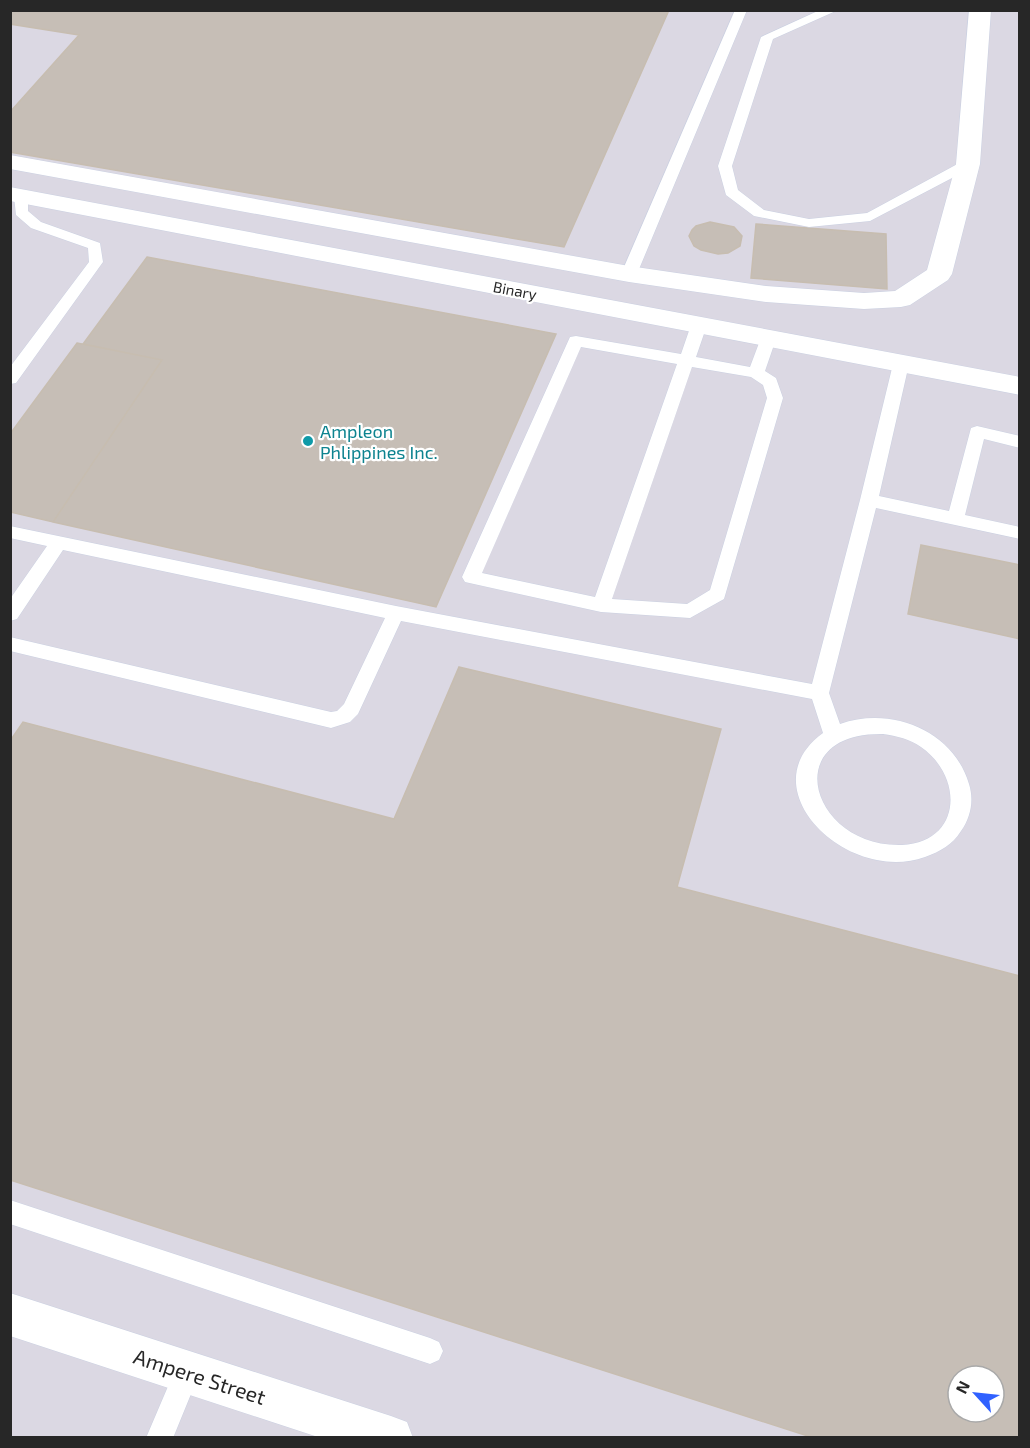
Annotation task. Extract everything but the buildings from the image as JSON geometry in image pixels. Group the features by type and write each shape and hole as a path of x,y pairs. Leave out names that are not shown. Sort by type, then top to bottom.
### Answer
{"street":[{"path":"10,162 629,274 766,294 864,301 901,298 939,274 968,164 980,10"},
{"name":"Binary","path":"16,195 1020,386"},
{"name":"Ampere Street","path":"10,1314 391,1437"}],"lane":[{"path":"629,274 741,10"},
{"path":"832,10 767,37 725,166 731,192 759,213 809,223 870,217 968,164"},
{"path":"10,379 96,262 95,246 36,225 21,212 16,195"},
{"path":"601,605 699,325"},
{"path":"756,373 768,339"},
{"path":"576,341 756,373 770,382 775,398 718,594 690,611 601,605 471,577 576,341"},
{"path":"834,735 819,693 869,500 901,364"},
{"path":"956,518 977,432 1020,442"},
{"path":"869,500 1020,533"},
{"path":"10,532 396,613 819,693"},
{"path":"10,614 60,541"},
{"path":"10,644 331,720 343,717 351,709 396,613"},
{"path":"857,726 883,726 909,731 933,744 951,762 962,784 963,807 954,827 938,843 914,852 889,854 864,849 841,838 823,822 811,803 806,783 809,764 818,747 834,735 857,726"},
{"path":"10,1212 430,1352"},
{"path":"159,1437 188,1372"}],"shaded area":[{"path":"10,11 1019,11 1019,1437 11,1437"}],"place":[{"name":"Ampleon Phlippines Inc.","path":"308,441"}]}
